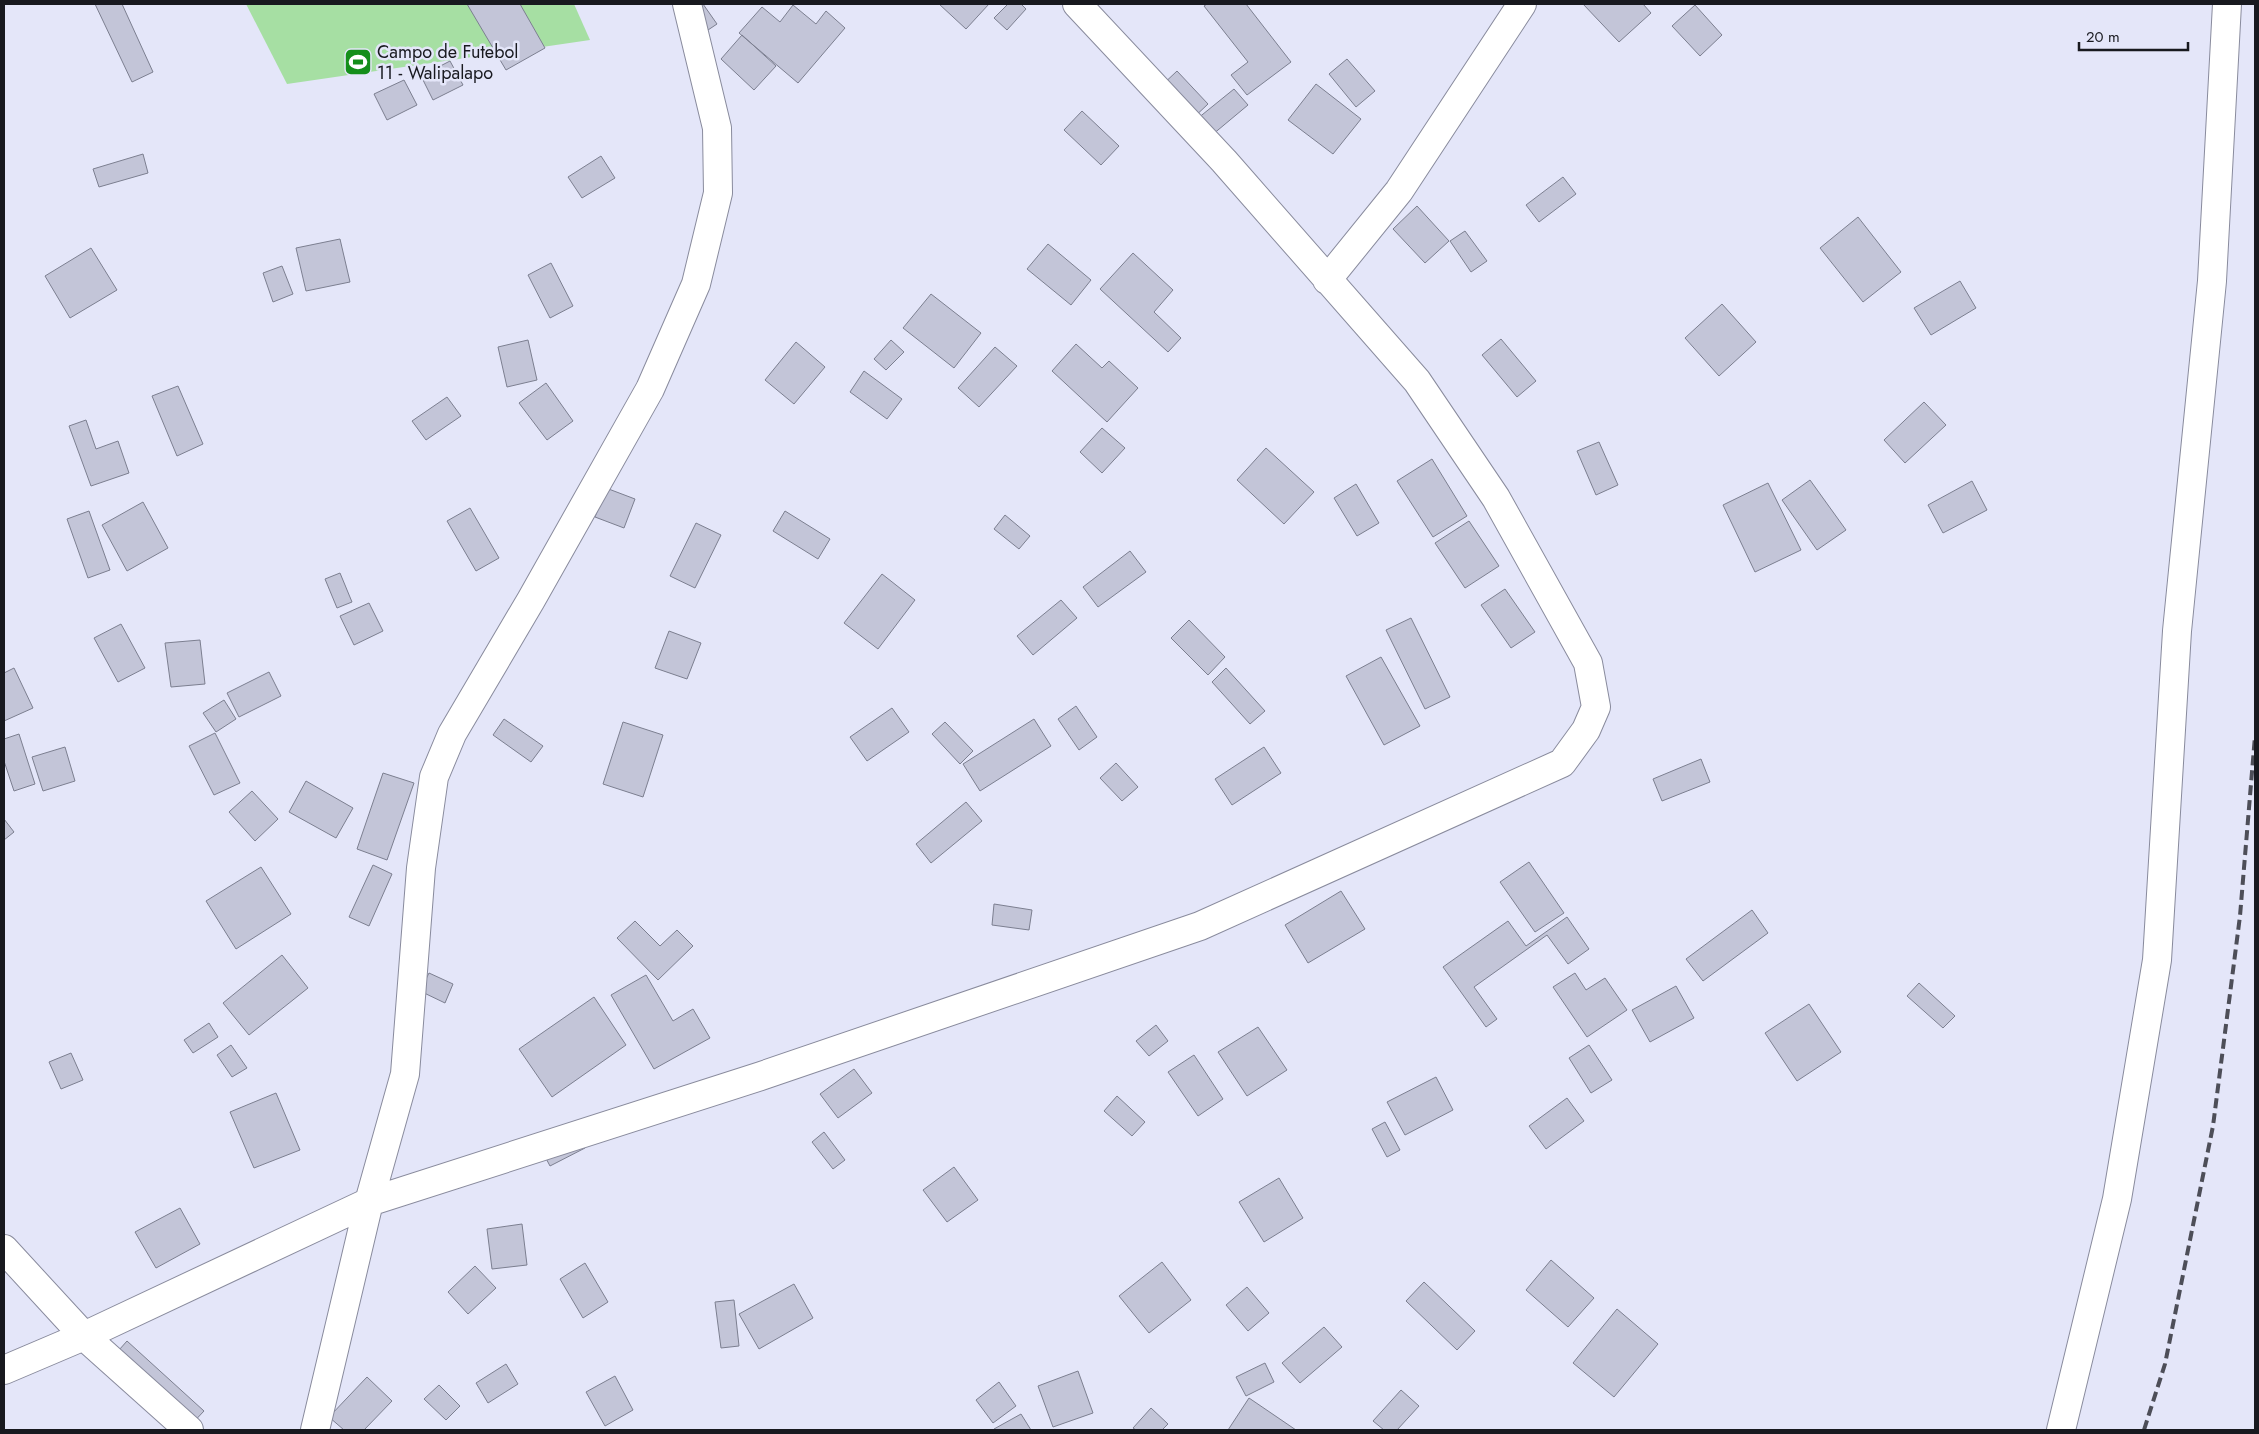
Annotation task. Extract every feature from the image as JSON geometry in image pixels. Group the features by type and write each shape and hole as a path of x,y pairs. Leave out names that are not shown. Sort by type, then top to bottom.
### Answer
{"street":[{"path":"315,1430 369,1202 405,1074 421,868 434,777 452,734 531,600 650,389 696,284 718,193 717,128 687,4"},
{"path":"4,1370 84,1336 369,1202 761,1076 1200,926 1562,763 1586,730 1596,707 1588,663 1496,498 1417,381 1224,161 1077,4"},
{"path":"1327,280 1399,191 1522,4"},
{"path":"2061,1430 2117,1199 2156,960 2177,631 2212,281 2227,4"},
{"path":"4,1249 84,1336 189,1430"}],"green space":[{"name":"Campo de Futebol 11 - Walipalapo","path":"246,4 574,4 590,40 287,84"}],"building":[{"path":"95,4 122,4 153,72 132,82"},
{"path":"467,4 520,4 545,48 506,70"},
{"path":"700,4 703,4 717,24 696,38"},
{"path":"939,4 989,4 966,29"},
{"path":"1008,4 1021,4 1026,9 1007,30 994,18"},
{"path":"1207,4 1246,4 1291,62 1247,95 1231,75 1248,62 1204,6"},
{"path":"1583,4 1643,4 1651,13 1619,42"},
{"path":"793,5 816,24 826,11 845,28 798,83 739,33 762,7 780,22"},
{"path":"1695,5 1722,35 1700,56 1672,26"},
{"path":"742,35 776,66 754,90 721,59"},
{"path":"1347,59 1375,91 1356,107 1329,74"},
{"path":"450,61 463,85 433,100 421,76"},
{"path":"1177,71 1208,104 1190,121 1159,88"},
{"path":"404,80 417,105 387,120 374,94"},
{"path":"1316,84 1361,119 1333,154 1288,120"},
{"path":"1234,89 1248,105 1206,140 1192,123"},
{"path":"1082,111 1119,146 1101,165 1064,130"},
{"path":"143,154 148,173 99,187 93,169"},
{"path":"601,156 615,178 582,198 568,177"},
{"path":"1563,177 1576,194 1539,222 1526,205"},
{"path":"1417,206 1449,241 1425,263 1393,229"},
{"path":"1858,217 1901,272 1863,302 1820,248"},
{"path":"1465,231 1487,261 1471,272 1450,241"},
{"path":"340,239 350,282 306,291 296,248"},
{"path":"1048,244 1091,280 1071,305 1027,269"},
{"path":"91,248 117,290 70,318 45,276"},
{"path":"1133,253 1173,290 1154,312 1181,338 1168,352 1100,289"},
{"path":"551,263 573,306 550,318 528,275"},
{"path":"282,266 293,294 273,302 263,273"},
{"path":"1960,281 1976,308 1931,335 1914,308"},
{"path":"931,294 981,333 954,368 903,328"},
{"path":"1722,304 1756,342 1719,376 1685,338"},
{"path":"1501,339 1536,381 1517,397 1482,355"},
{"path":"528,340 537,380 507,387 498,347"},
{"path":"891,340 904,352 886,370 874,359"},
{"path":"796,342 825,367 794,404 765,380"},
{"path":"1076,344 1102,368 1109,361 1138,388 1107,422 1052,371"},
{"path":"995,347 1017,366 979,407 958,388"},
{"path":"864,371 902,399 887,419 850,392"},
{"path":"546,383 573,421 547,440 519,403"},
{"path":"178,386 203,444 177,456 152,396"},
{"path":"447,397 461,416 426,440 412,421"},
{"path":"1924,402 1946,425 1905,463 1884,440"},
{"path":"86,420 96,449 118,441 129,473 91,486 69,426"},
{"path":"1102,428 1125,448 1102,473 1080,452"},
{"path":"1599,442 1618,485 1596,495 1577,451"},
{"path":"1266,448 1314,492 1284,524 1237,480"},
{"path":"1432,459 1467,516 1433,537 1397,481"},
{"path":"1810,480 1846,530 1817,550 1782,500"},
{"path":"1972,481 1987,510 1943,533 1928,505"},
{"path":"1768,483 1801,550 1755,572 1723,505"},
{"path":"1356,484 1379,523 1357,536 1334,498"},
{"path":"606,488 635,499 624,528 595,517"},
{"path":"143,502 168,548 127,571 102,525"},
{"path":"470,508 499,558 476,571 447,521"},
{"path":"89,511 110,570 88,578 67,519"},
{"path":"785,511 830,539 818,559 773,531"},
{"path":"1005,515 1030,536 1019,549 994,529"},
{"path":"1469,521 1499,566 1465,588 1435,543"},
{"path":"696,523 721,535 695,588 670,576"},
{"path":"1130,551 1146,572 1098,607 1083,587"},
{"path":"340,573 352,602 337,608 325,579"},
{"path":"882,574 915,600 878,649 844,623"},
{"path":"1505,589 1535,632 1511,648 1481,605"},
{"path":"1061,600 1077,618 1033,655 1017,636"},
{"path":"369,603 383,631 354,645 340,616"},
{"path":"1411,618 1450,697 1425,709 1386,630"},
{"path":"1189,620 1225,657 1208,675 1171,638"},
{"path":"121,624 145,668 118,682 94,638"},
{"path":"669,631 701,643 687,679 655,668"},
{"path":"200,640 205,684 171,687 165,643"},
{"path":"1381,657 1420,726 1384,745 1346,676"},
{"path":"14,668 33,708 4,721 4,673"},
{"path":"1226,668 1265,711 1250,724 1212,682"},
{"path":"269,672 281,696 239,717 227,693"},
{"path":"224,700 236,719 216,732 203,713"},
{"path":"1076,706 1097,737 1079,750 1058,719"},
{"path":"892,708 909,732 867,761 850,737"},
{"path":"504,719 543,746 531,762 493,735"},
{"path":"1034,719 1051,746 980,791 963,764"},
{"path":"623,722 663,735 643,797 603,784"},
{"path":"945,722 973,751 960,764 932,734"},
{"path":"215,733 240,783 214,795 189,746"},
{"path":"19,734 35,784 14,791 4,761 4,739"},
{"path":"65,747 75,781 43,791 32,757"},
{"path":"1264,747 1281,773 1232,805 1215,779"},
{"path":"1701,759 1710,782 1662,801 1653,779"},
{"path":"1116,763 1138,787 1122,801 1100,778"},
{"path":"383,773 414,783 387,860 357,849"},
{"path":"306,781 353,808 336,838 289,812"},
{"path":"252,791 278,819 255,841 229,812"},
{"path":"966,802 982,821 931,863 916,844"},
{"path":"4,819 14,832 4,840"},
{"path":"1529,862 1564,913 1535,932 1500,882"},
{"path":"373,865 392,874 369,926 349,917"},
{"path":"261,867 291,914 236,949 206,901"},
{"path":"1341,891 1365,929 1308,963 1285,925"},
{"path":"994,904 1032,910 1029,930 992,925"},
{"path":"1752,910 1768,933 1703,981 1686,959"},
{"path":"1567,917 1589,949 1568,964 1547,935 1474,987 1497,1019 1486,1027 1443,967 1508,921 1526,946"},
{"path":"635,921 660,946 677,930 693,946 658,980 617,938"},
{"path":"282,955 308,988 249,1035 223,1003"},
{"path":"429,973 453,984 445,1003 420,991"},
{"path":"1575,973 1586,990 1605,978 1627,1010 1587,1037 1553,987"},
{"path":"646,975 673,1021 693,1009 710,1038 654,1069 611,995"},
{"path":"1919,983 1955,1016 1943,1028 1907,996"},
{"path":"1676,986 1694,1018 1650,1042 1632,1010"},
{"path":"594,997 626,1045 552,1097 519,1049"},
{"path":"1809,1004 1841,1052 1797,1081 1765,1033"},
{"path":"209,1023 218,1037 193,1053 184,1040"},
{"path":"1156,1025 1168,1041 1149,1056 1136,1041"},
{"path":"1258,1027 1287,1070 1247,1096 1218,1052"},
{"path":"231,1045 247,1068 232,1077 217,1055"},
{"path":"1589,1045 1612,1080 1591,1093 1569,1058"},
{"path":"71,1053 83,1080 61,1089 49,1062"},
{"path":"1194,1055 1223,1099 1198,1116 1168,1072"},
{"path":"854,1069 872,1093 838,1118 820,1094"},
{"path":"1436,1077 1453,1110 1405,1135 1387,1102"},
{"path":"276,1093 300,1150 254,1168 230,1112"},
{"path":"1117,1096 1145,1122 1132,1136 1104,1111"},
{"path":"1567,1098 1584,1121 1546,1149 1529,1126"},
{"path":"1385,1122 1400,1150 1387,1157 1372,1129"},
{"path":"574,1128 585,1148 550,1166 540,1147"},
{"path":"824,1132 845,1160 833,1169 812,1142"},
{"path":"954,1167 978,1200 947,1222 923,1190"},
{"path":"1279,1178 1303,1218 1264,1242 1239,1202"},
{"path":"180,1208 200,1244 156,1268 135,1232"},
{"path":"522,1224 527,1265 492,1269 487,1229"},
{"path":"1551,1260 1594,1298 1568,1327 1526,1290"},
{"path":"1162,1262 1191,1300 1149,1333 1119,1296"},
{"path":"585,1263 608,1302 583,1318 560,1279"},
{"path":"475,1266 496,1288 468,1314 448,1292"},
{"path":"1424,1282 1475,1331 1457,1350 1406,1301"},
{"path":"794,1284 813,1318 759,1349 739,1314"},
{"path":"1247,1287 1269,1313 1248,1331 1226,1305"},
{"path":"734,1300 739,1346 721,1348 715,1302"},
{"path":"1617,1309 1658,1344 1614,1397 1573,1363"},
{"path":"1324,1327 1342,1347 1300,1383 1282,1363"},
{"path":"127,1341 204,1411 187,1429 111,1359"},
{"path":"1265,1363 1274,1382 1246,1396 1236,1377"},
{"path":"506,1364 518,1384 488,1403 476,1383"},
{"path":"1078,1371 1093,1413 1053,1427 1038,1386"},
{"path":"615,1376 633,1410 605,1426 586,1392"},
{"path":"367,1377 392,1401 364,1430 344,1430 329,1417"},
{"path":"999,1382 1016,1406 993,1423 976,1400"},
{"path":"439,1385 460,1406 446,1420 424,1399"},
{"path":"1401,1390 1419,1406 1397,1430 1384,1430 1373,1421"},
{"path":"1249,1398 1296,1430 1228,1430"},
{"path":"1151,1408 1168,1424 1162,1430 1136,1430 1133,1428"},
{"path":"1021,1414 1031,1430 994,1430 994,1429"}],"railway":[{"path":"2144,1430 2165,1364 2213,1126 2240,916 2255,736"}],"place":[{"name":"Campo de Futebol 11 - Walipalapo","path":"358,62"}]}
